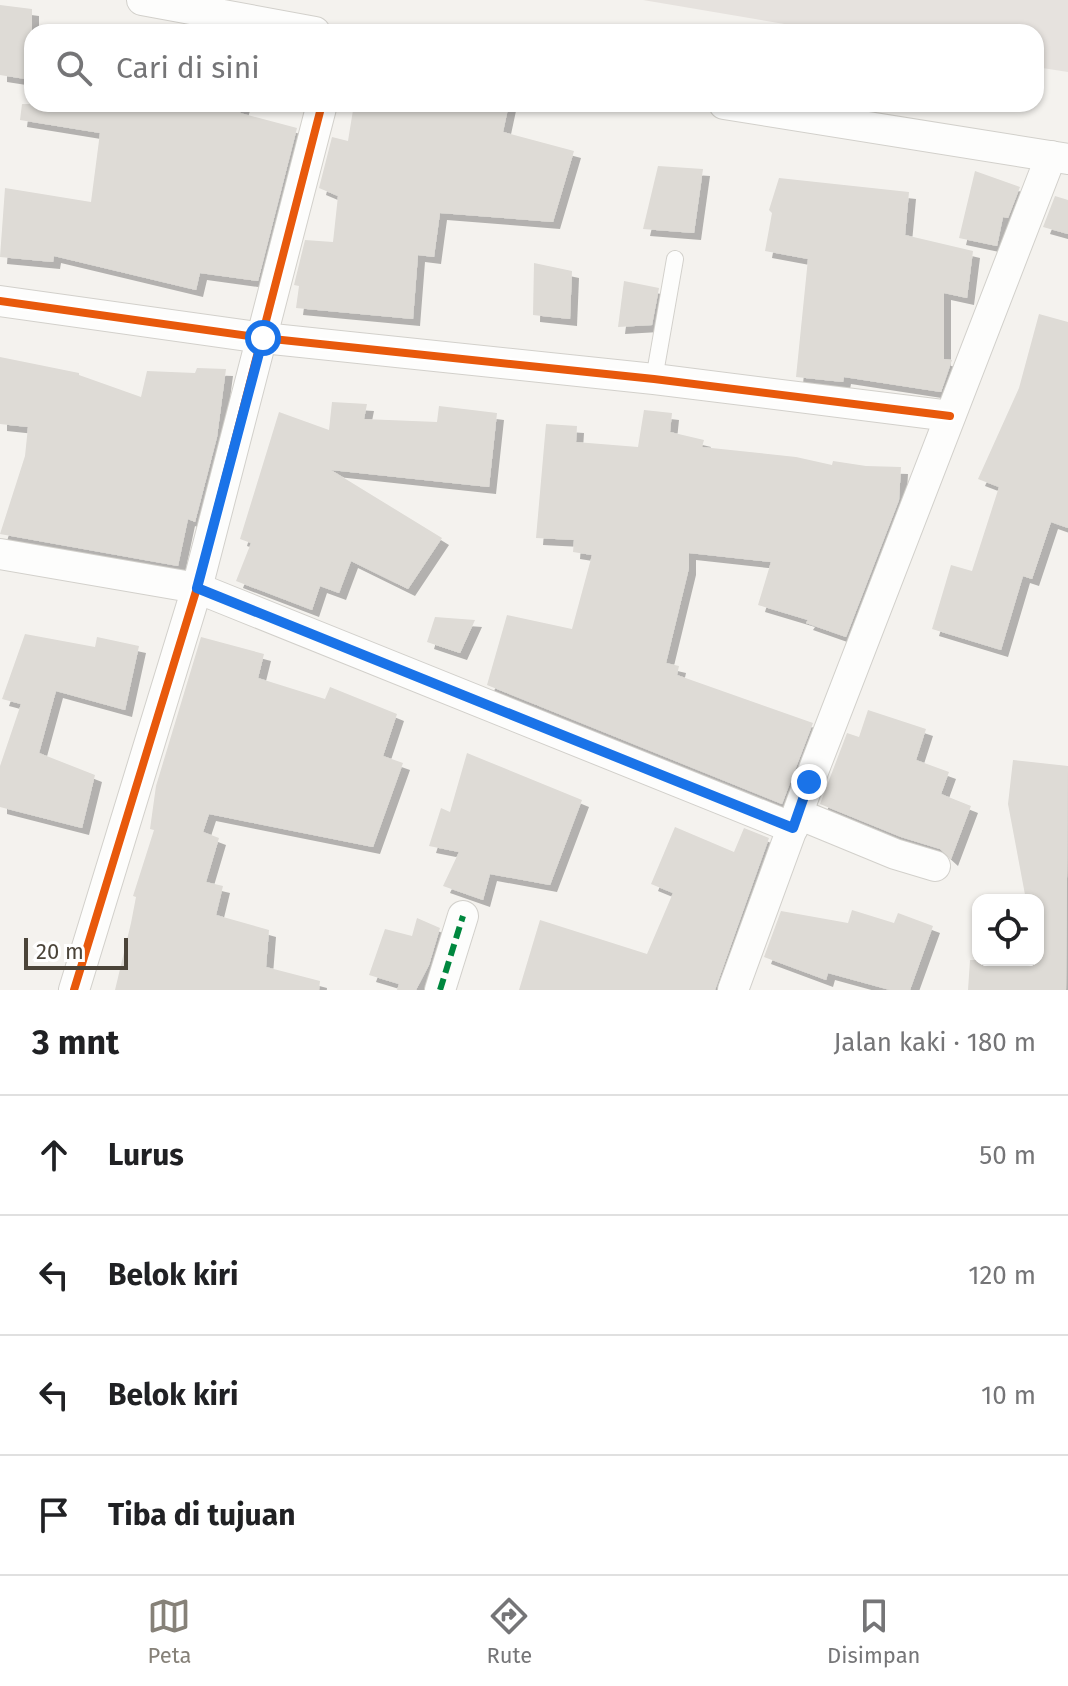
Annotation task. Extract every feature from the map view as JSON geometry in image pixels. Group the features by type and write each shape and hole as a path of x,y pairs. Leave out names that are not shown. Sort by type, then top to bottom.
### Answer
{"street":[{"path":"142,0 272,24"},
{"path":"74,990 197,588 320,112"},
{"path":"733,990 950,416 1060,158 774,112"},
{"path":"0,301 263,338 654,379 950,416"},
{"path":"0,554 197,588 796,821 935,866"},
{"path":"440,990 463,916"}],"lane":[{"path":"654,379 675,259"}],"shaded area":[{"path":"643,0 1068,0 1068,72 1044,68 1044,24 785,24"}],"building":[{"path":"0,5 32,9 32,24 24,24 24,79 0,75"},
{"path":"24,104 24,112 240,112 297,128 258,281 200,273 196,290 54,256 53,262 0,257 5,188 91,202 100,133 20,120"},
{"path":"353,112 507,112 503,132 574,151 553,222 440,213 434,257 418,255 413,319 296,308 299,286 294,285 305,240 333,242 338,196 319,188 332,137 348,141"},
{"path":"658,166 703,169 694,233 643,229"},
{"path":"975,171 1020,187 1008,218 1003,217 997,246 959,238"},
{"path":"779,178 909,192 905,235 973,251 967,298 944,293 944,359 952,360 941,392 844,377 843,382 796,377 808,259 765,251 772,213 769,210"},
{"path":"1055,196 1068,200 1068,234 1043,227"},
{"path":"534,263 572,271 570,319 533,315"},
{"path":"624,281 659,288 652,325 618,327"},
{"path":"1039,314 1068,322 1068,528 1051,522 1032,579 1023,576 1001,650 932,629 951,565 972,571 999,487 978,479 1019,388"},
{"path":"0,357 79,373 141,397 147,371 195,373 197,368 226,369 217,437 195,522 188,519 178,566 0,534 25,456 28,427 0,424"},
{"path":"332,402 367,404 364,419 437,422 439,406 497,413 489,487 331,470 442,538 408,589 351,561 339,593 320,586 312,610 236,581 251,543 240,539 279,412 329,430"},
{"path":"644,410 672,413 670,432 704,440 702,447 796,457 832,465 833,461 901,467 899,500 846,637 806,623 808,620 758,605 771,562 689,553 689,568 666,663 679,666 677,675 813,723 782,804 487,685 507,615 572,629 592,555 573,552 574,540 536,538 546,424 577,426 576,442 638,447"},
{"path":"435,617 475,620 460,653 427,642"},
{"path":"25,634 95,647 97,637 139,646 125,710 56,691 39,753 95,775 82,828 0,807 0,766 21,704 2,699"},
{"path":"201,637 264,654 258,678 325,699 330,687 397,714 383,756 403,763 373,847 209,814 203,832 219,838 206,882 223,886 216,915 269,930 266,967 320,981 319,990 115,990 136,897 133,896 154,830 150,829 156,786"},
{"path":"868,710 926,729 916,760 949,772 941,794 971,806 951,859 940,849 901,837 820,804 847,733 859,737"},
{"path":"467,753 582,800 550,885 490,874 483,900 443,886 459,852 429,846 441,808 450,812"},
{"path":"1013,760 1068,766 1066,990 968,990 970,960 972,966 1044,966 1044,894 1025,894 1008,804"},
{"path":"675,827 734,852 744,828 769,838 715,990 519,990 540,920 647,954 673,893 651,884"},
{"path":"852,910 894,923 898,913 933,926 910,990 890,990 828,973 826,980 764,957 781,911 848,923"},
{"path":"417,918 440,928 429,965 416,990 397,990 399,984 369,975 385,929 412,936"}],"marked path":[{"path":"440,990 463,916"}],"cycle path":[{"path":"74,990 197,588 320,112"},
{"path":"0,301 263,338 654,379 950,416"}],"route":[{"path":"263,338 197,588 793,828 809,782"}]}
